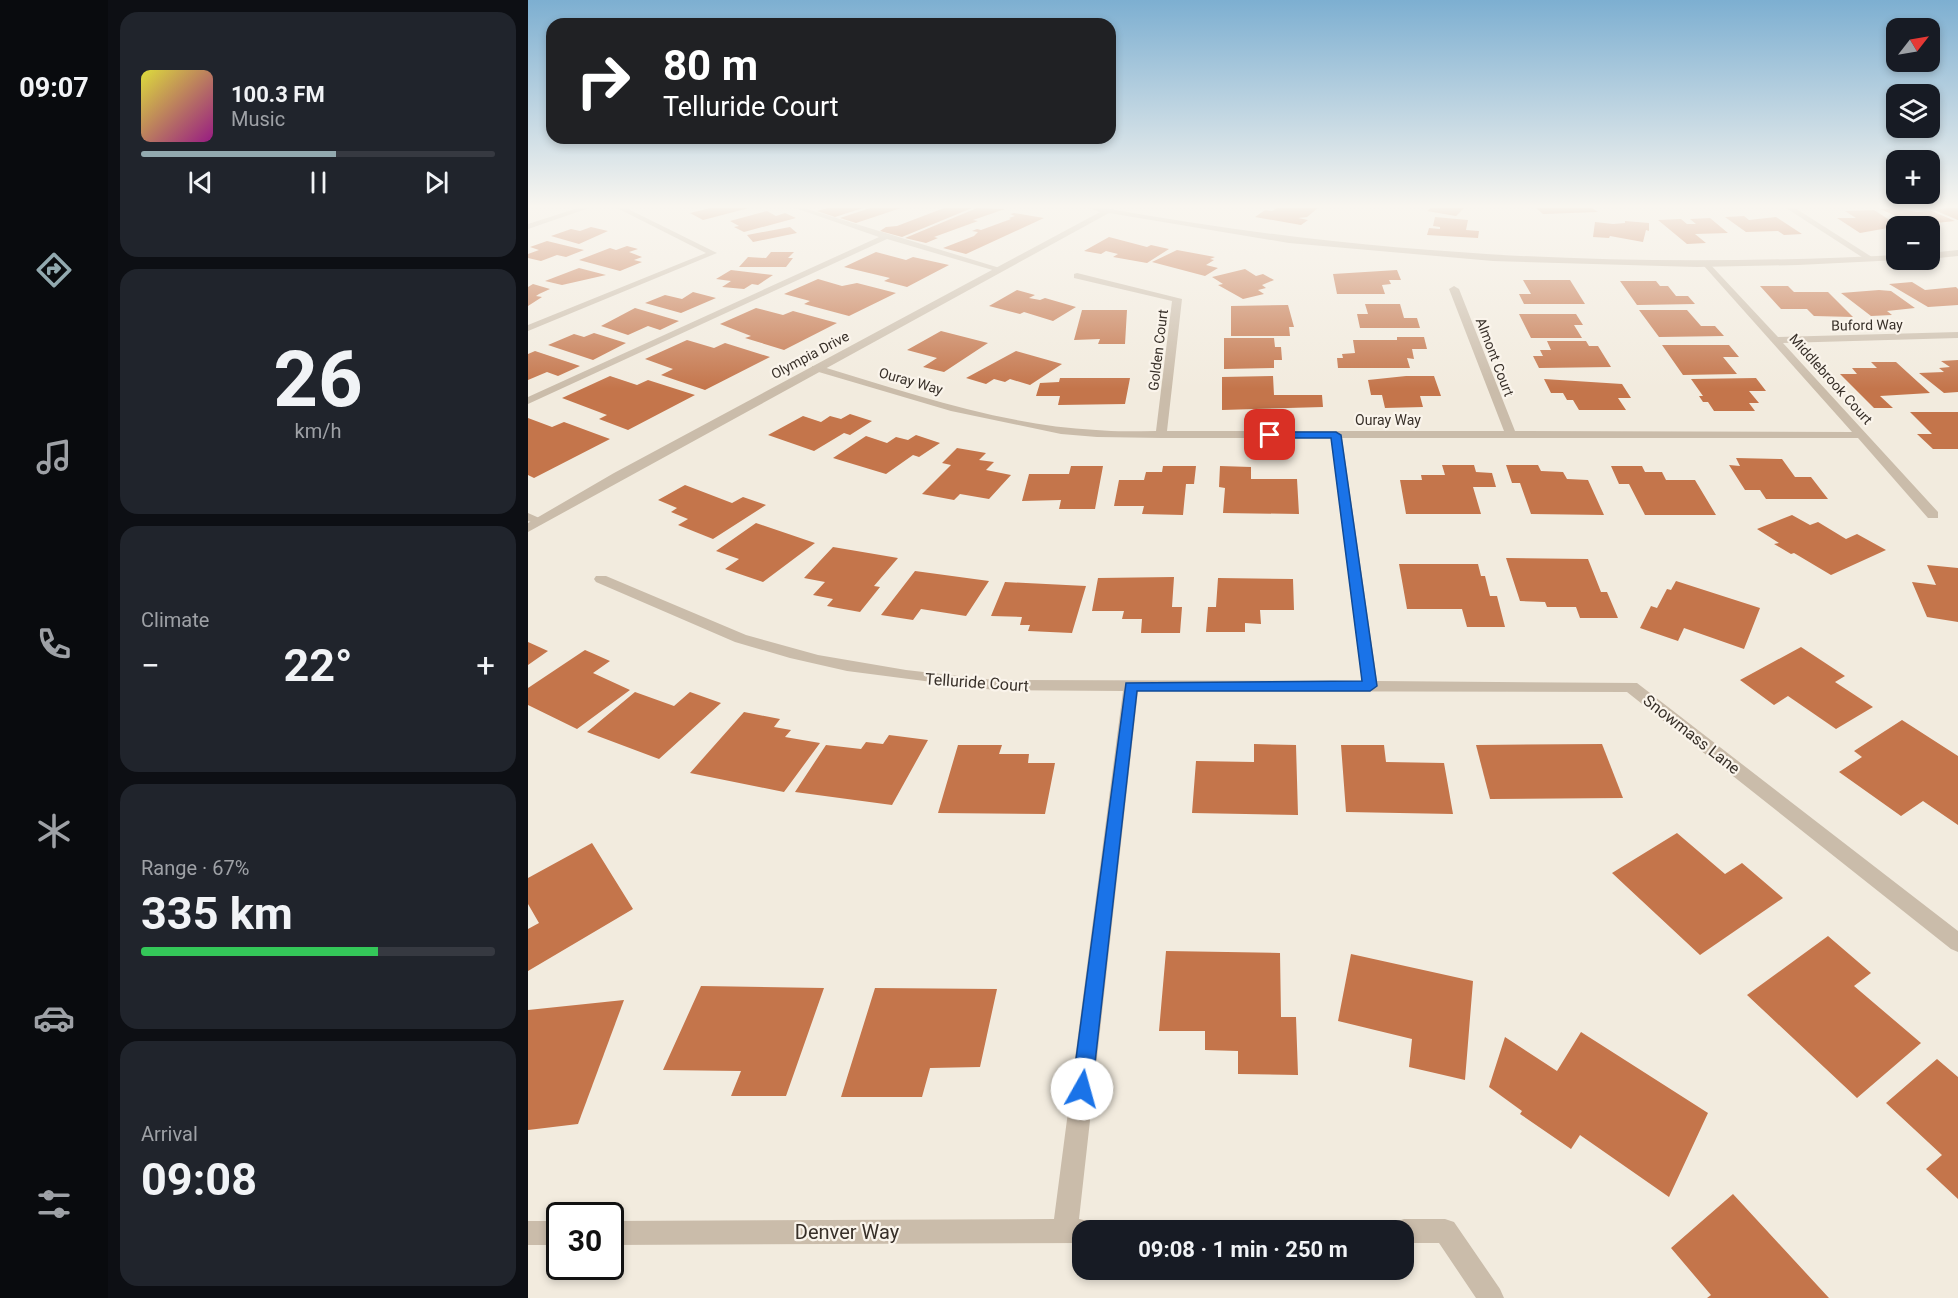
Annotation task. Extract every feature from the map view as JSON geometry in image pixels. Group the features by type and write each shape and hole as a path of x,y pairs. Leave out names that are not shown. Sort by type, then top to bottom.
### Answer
{"street":[{"path":"528,328 675,269"},
{"name":"Olympia Drive","path":"528,528 534,519 999,269"},
{"name":"Middlebrook Court","path":"1711,269 1933,515"},
{"name":"Golden Court","path":"1077,276 1177,299 1161,435"},
{"name":"Almont Court","path":"1454,289 1511,435"},
{"name":"Buford Way","path":"1776,340 1958,335"},
{"name":"Ouray Way","path":"816,368 1012,424 1097,434 1861,435"},
{"path":"1336,435 1370,686"},
{"name":"Telluride Court","path":"600,579 697,622 759,645 830,664 909,677 994,685 1370,686"},
{"path":"1075,1220 1131,686"},
{"name":"Snowmass Lane","path":"1370,686 1631,687 1958,943"},
{"name":"Denver Way","path":"624,1233 1072,1231"},
{"path":"1414,1231 1446,1231 1491,1298"},
{"path":"528,1233 546,1233"}],"lane":[{"path":"528,401 817,269"}],"building":[{"path":"578,269 606,275 562,285 545,281"},
{"path":"851,269 942,269 907,287 884,281 890,278"},
{"path":"1177,269 1217,269 1205,276"},
{"path":"1245,269 1256,276 1263,274 1274,280 1262,285 1266,288 1258,290 1264,294 1243,299 1218,285 1223,284 1212,277"},
{"path":"731,270 773,275 758,285 752,284 744,289 722,287 731,281 716,279"},
{"path":"1397,270 1401,280 1389,280 1391,284 1382,285 1385,294 1337,294 1333,274"},
{"path":"818,279 842,286 857,283 896,293 849,316 804,304 810,301 784,294"},
{"path":"1523,280 1570,280 1585,304 1524,304 1519,294 1531,294"},
{"path":"1620,281 1656,281 1660,286 1668,286 1676,296 1688,296 1695,304 1637,305"},
{"path":"1912,282 1925,290 1956,287 1958,305 1928,307 1889,284"},
{"path":"533,284 550,289 536,296 542,297 528,306 528,287"},
{"path":"1760,286 1788,286 1794,292 1828,292 1853,317 1814,316 1807,309 1781,309"},
{"path":"1017,290 1035,295 1029,298 1040,300 1045,298 1076,307 1053,321 1024,312 1020,314 989,306"},
{"path":"1891,291 1915,308 1887,311 1892,315 1871,316 1841,293"},
{"path":"693,292 716,298 681,313 645,303 665,295 682,299"},
{"path":"1365,304 1400,304 1404,318 1417,318 1420,328 1360,328 1357,314 1368,314"},
{"path":"1288,305 1294,327 1289,327 1290,336 1231,336 1231,306"},
{"path":"635,308 679,321 660,330 648,326 628,335 601,326"},
{"path":"756,308 783,315 793,311 837,323 784,350 745,338 751,336 720,324"},
{"path":"1082,310 1127,310 1125,344 1098,344 1100,339 1074,340"},
{"path":"1639,310 1687,310 1701,326 1715,326 1724,336 1659,337"},
{"path":"1519,314 1576,314 1583,325 1574,325 1582,338 1531,338"},
{"path":"941,331 988,343 944,372 923,367 937,358 907,350"},
{"path":"594,333 626,343 593,360 548,345 574,334 584,337"},
{"path":"1397,337 1424,337 1427,349 1412,349 1414,359 1407,358 1410,368 1338,368 1337,358 1343,358 1342,354 1355,353 1353,340 1397,340"},
{"path":"1224,338 1274,338 1275,347 1281,347 1282,360 1274,360 1274,368 1224,369"},
{"path":"687,340 714,348 725,343 770,357 705,390 661,375 673,369 645,359"},
{"path":"1547,341 1586,341 1589,346 1598,346 1611,367 1539,368 1533,356 1543,356 1540,350 1551,350"},
{"path":"1662,345 1729,345 1739,357 1723,357 1737,374 1683,375"},
{"path":"535,351 580,366 558,376 547,372 528,380 528,354"},
{"path":"1016,351 1062,364 1030,385 1010,379 1005,382 994,379 986,384 966,378"},
{"path":"1958,360 1958,392 1944,393 1919,373 1944,372 1939,368 1950,367 1941,361"},
{"path":"1871,362 1896,362 1930,393 1880,396 1893,408 1874,408 1840,374 1857,374 1852,368 1877,368"},
{"path":"610,376 637,385 648,380 695,395 628,430 599,419 607,415 562,398"},
{"path":"1273,376 1274,395 1322,395 1323,407 1222,410 1222,377"},
{"path":"1434,376 1441,396 1420,396 1423,407 1385,408 1382,395 1371,395 1368,380"},
{"path":"1060,378 1130,378 1125,404 1058,405 1060,396 1036,396 1040,383 1059,382"},
{"path":"1756,378 1766,391 1749,391 1759,403 1749,403 1755,411 1714,411 1708,402 1703,402 1699,396 1703,396 1691,379"},
{"path":"1544,379 1622,384 1631,398 1618,398 1626,410 1579,410 1573,400 1567,400 1563,393 1551,393"},
{"path":"1910,412 1958,412 1958,449 1933,449 1917,434 1932,434"},
{"path":"850,414 872,421 850,435 844,433 814,451 768,435 803,416 821,422 830,416 841,419"},
{"path":"528,418 552,427 564,422 610,439 534,478 528,475"},
{"path":"916,435 940,443 919,457 913,455 886,474 833,458 866,436 887,443 896,437 908,440"},
{"path":"957,448 986,453 979,460 994,462 986,470 1011,475 989,499 960,494 954,500 922,494 951,465 942,463"},
{"path":"1736,458 1782,459 1795,477 1811,477 1828,499 1766,499 1760,490 1745,490 1729,465 1740,466"},
{"path":"1442,465 1474,465 1476,472 1492,473 1496,487 1473,487 1481,514 1406,514 1400,480 1422,480 1421,475 1445,475"},
{"path":"1506,465 1538,465 1541,471 1563,472 1567,479 1588,480 1604,515 1531,514 1520,483 1512,483"},
{"path":"1071,466 1103,466 1095,509 1059,509 1061,500 1022,501 1029,474 1069,474"},
{"path":"1163,466 1196,466 1194,484 1186,484 1183,515 1142,514 1144,506 1114,506 1119,480 1144,480 1146,472 1162,472"},
{"path":"1220,466 1251,467 1251,479 1297,479 1299,514 1223,513 1225,488 1219,487"},
{"path":"1611,466 1642,466 1645,472 1662,472 1666,480 1695,480 1716,515 1645,515 1629,484 1619,484"},
{"path":"685,485 732,503 743,497 766,505 713,539 678,525 688,519 671,512 677,508 658,500"},
{"path":"1792,515 1810,525 1818,522 1846,539 1857,534 1886,550 1831,575 1774,544 1779,543 1757,529"},
{"path":"756,523 815,543 763,582 725,569 739,559 716,551"},
{"path":"833,547 898,558 874,586 880,587 860,612 827,606 833,599 813,595 825,582 804,578"},
{"path":"1506,558 1588,559 1601,592 1607,592 1618,618 1580,618 1576,607 1547,607 1545,602 1520,601"},
{"path":"1399,564 1478,564 1481,576 1485,576 1490,596 1497,596 1505,627 1467,627 1462,609 1407,609"},
{"path":"1927,565 1958,568 1958,622 1927,617 1912,582 1936,585"},
{"path":"915,571 989,581 966,616 921,609 913,620 881,615"},
{"path":"1174,577 1172,607 1182,607 1180,633 1141,633 1142,619 1122,619 1124,611 1092,611 1098,578"},
{"path":"1218,578 1293,579 1294,610 1260,610 1261,624 1245,623 1245,632 1206,632 1208,607 1216,607"},
{"path":"1676,581 1760,608 1744,649 1684,628 1678,641 1640,628 1651,606 1657,608 1667,589 1671,590"},
{"path":"1005,582 1086,586 1072,633 1028,631 1030,625 1020,625 1022,617 991,616"},
{"path":"528,642 548,651 528,665"},
{"path":"1801,647 1845,676 1835,682 1873,707 1836,729 1788,696 1774,705 1740,680"},
{"path":"585,650 610,661 593,673 630,690 577,729 528,705 528,688"},
{"path":"635,692 674,706 690,692 721,703 659,759 587,732"},
{"path":"744,712 780,719 774,727 791,730 785,737 820,743 784,792 690,773"},
{"path":"1902,720 1958,756 1958,825 1923,801 1901,816 1839,772 1862,757 1854,751"},
{"path":"889,735 928,740 892,805 795,792 826,745 861,749 866,742 883,744"},
{"path":"1254,744 1296,745 1298,815 1192,813 1196,761 1254,762"},
{"path":"1602,744 1623,798 1490,799 1476,745"},
{"path":"958,745 1002,745 999,754 1029,754 1028,763 1055,763 1045,814 938,813"},
{"path":"1341,745 1384,745 1386,762 1444,763 1453,814 1346,812"},
{"path":"1677,833 1725,874 1742,863 1783,898 1700,955 1612,873"},
{"path":"592,843 633,909 528,971 528,929 539,923 528,904 528,878"},
{"path":"1828,936 1871,973 1854,986 1921,1043 1857,1098 1747,995"},
{"path":"1166,951 1280,953 1281,1017 1296,1017 1298,1075 1238,1074 1238,1051 1205,1050 1205,1031 1159,1031"},
{"path":"1351,954 1473,981 1465,1080 1409,1067 1412,1039 1338,1021"},
{"path":"701,986 824,988 786,1096 731,1096 741,1071 663,1070"},
{"path":"875,988 997,989 980,1067 930,1068 922,1097 841,1097"},
{"path":"624,1000 578,1124 528,1130 528,1010"},
{"path":"1581,1032 1708,1113 1669,1197 1580,1135 1571,1149 1520,1114 1522,1111 1489,1087 1505,1037 1557,1071"},
{"path":"1937,1059 1958,1077 1958,1199 1926,1169 1942,1155 1886,1103"},
{"path":"1733,1194 1829,1298 1707,1298 1711,1295 1671,1248"}],"route":[{"path":"1082,1089 1131,686 1370,686 1336,435 1270,435"}]}
